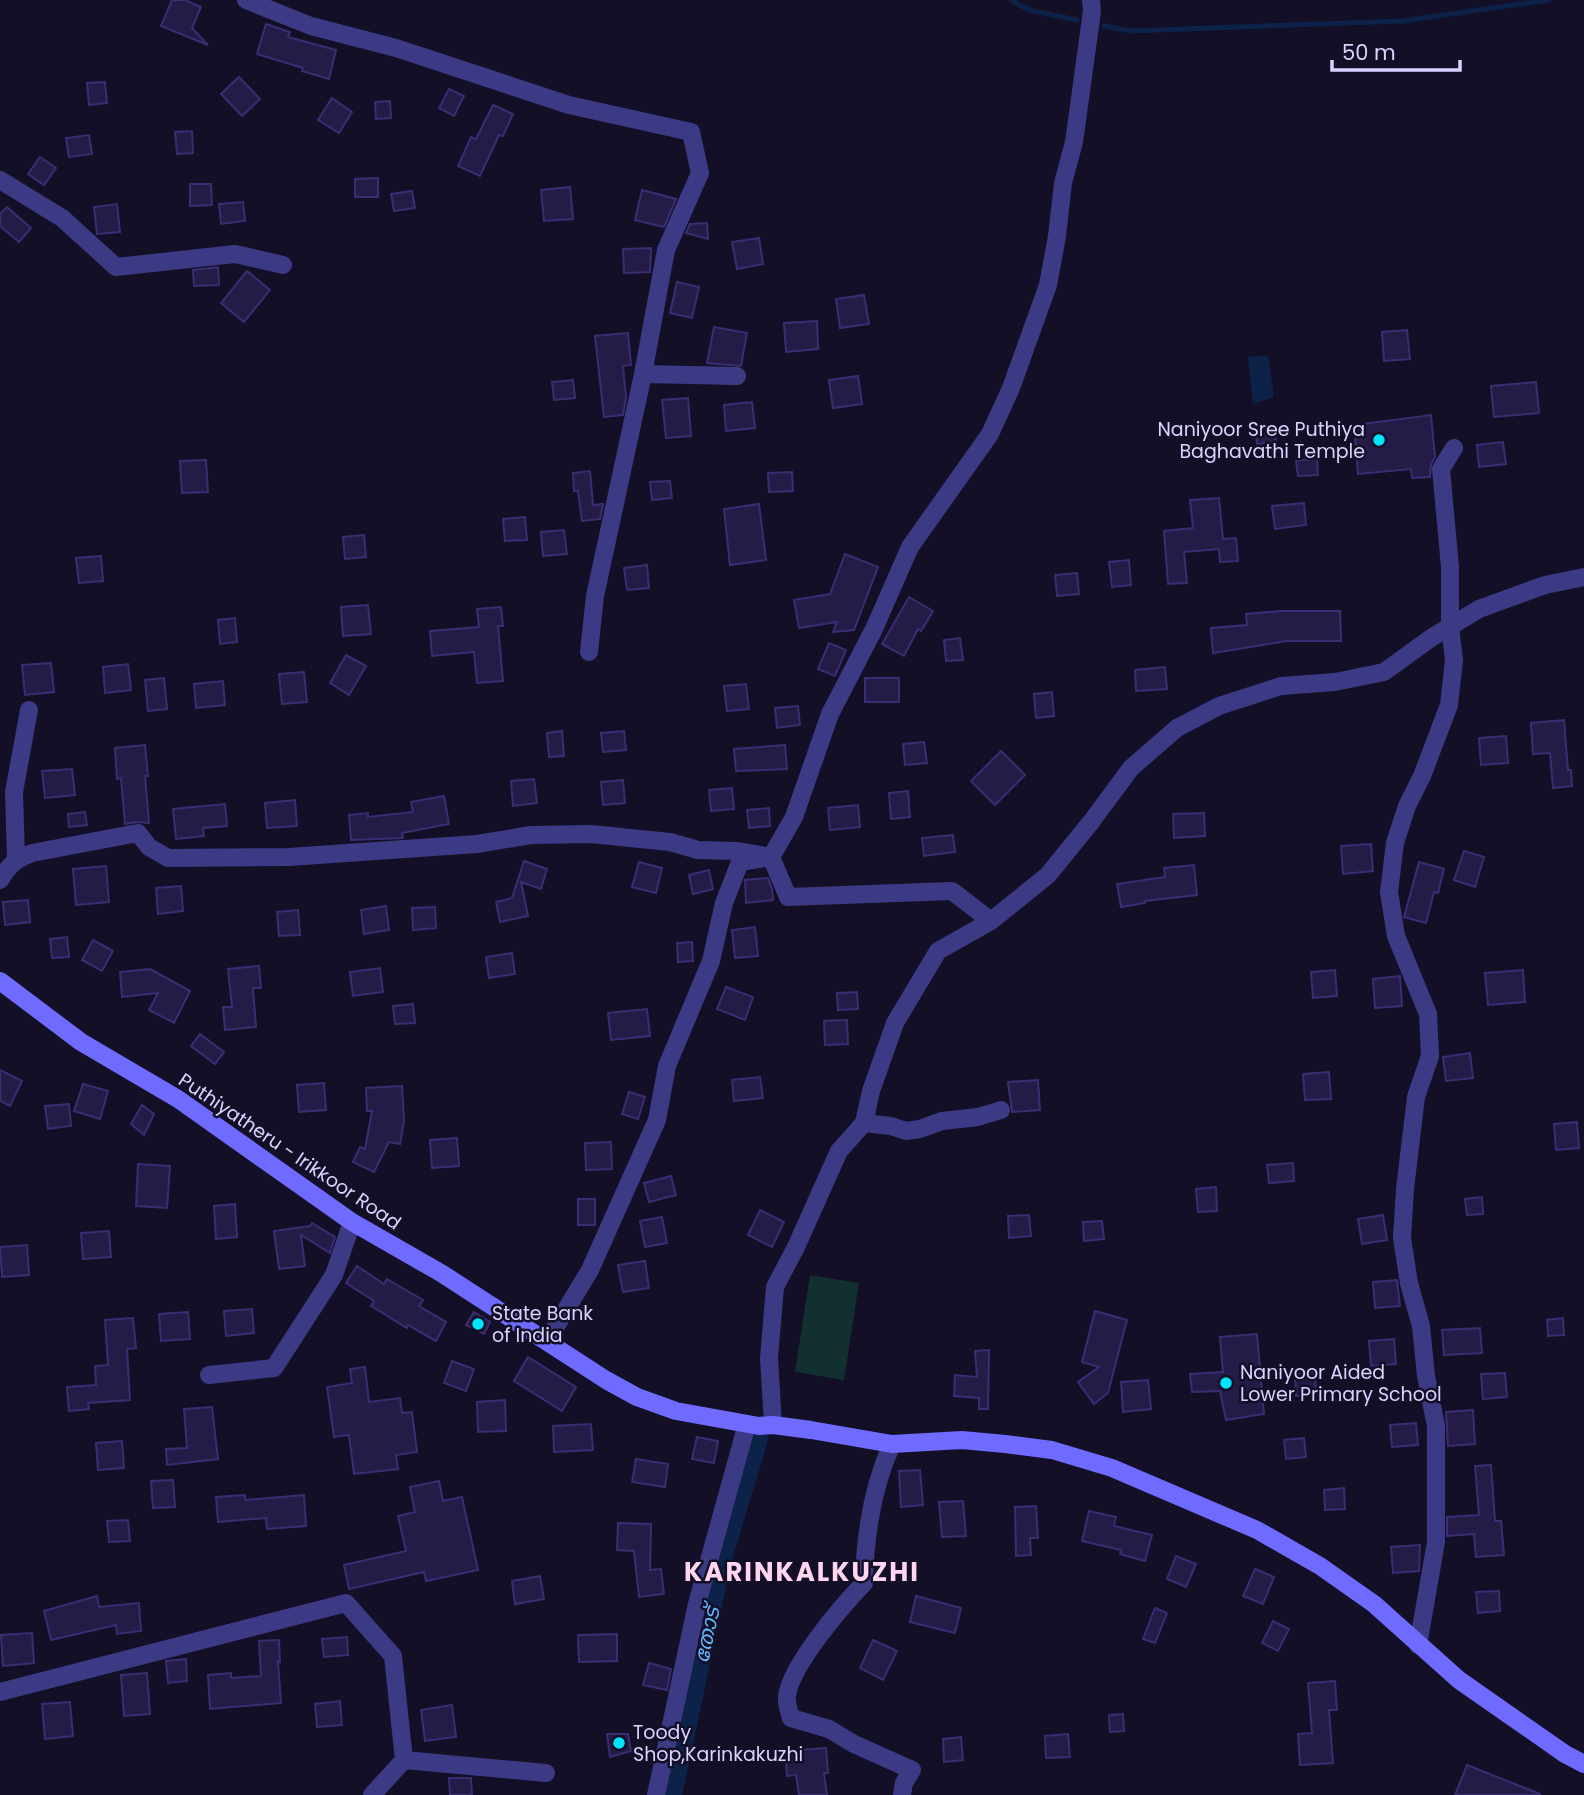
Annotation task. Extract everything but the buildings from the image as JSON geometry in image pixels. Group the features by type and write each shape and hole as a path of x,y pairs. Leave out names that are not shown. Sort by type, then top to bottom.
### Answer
{"main road":[{"name":"Puthiyatheru - Irikkoor Road","path":"0,981 81,1042 178,1099 352,1222 441,1273 606,1380 637,1397 676,1410 747,1423 892,1444 962,1440 1052,1450 1112,1468 1257,1530 1309,1560 1374,1604 1459,1680 1565,1754 1584,1763"},
{"path":"1565,1754 1584,1746"}],"street":[{"path":"246,0 311,26 396,48 569,105 691,132 700,173 666,250 643,374 595,596 589,652"},
{"path":"771,857 794,817 830,714 874,629 910,547 989,433 1011,388 1048,285 1063,183 1078,117 1092,11 1091,0"},
{"path":"0,180 62,218 116,267 234,254 283,265"},
{"path":"643,374 737,376"},
{"path":"1418,1645 1436,1542 1436,1426 1426,1376 1422,1326 1409,1283 1402,1238 1416,1097 1430,1056 1428,1014 1396,936 1390,892 1395,843 1449,705 1454,660 1450,626 1450,567 1441,468 1454,448"},
{"path":"773,1425 769,1358 775,1287 839,1151 864,1124 871,1091 895,1023 938,951 991,921 1048,874 1131,768 1177,728 1219,706 1281,686 1335,682 1384,672 1479,608 1545,585 1584,577"},
{"path":"16,859 14,792 29,710"},
{"path":"0,880 8,866 16,859 32,853 138,833 149,847 168,858 289,857 477,844 531,835 591,834 670,842 698,850 738,851 771,857"},
{"path":"771,857 788,897 952,891 991,921"},
{"path":"547,1341 590,1270 657,1120 667,1066 712,961 724,903 740,862 771,857"},
{"path":"864,1124 891,1126 906,1131 1001,1110"},
{"path":"209,1375 274,1368 334,1275 352,1222"},
{"path":"656,1795 697,1604 747,1423"},
{"path":"892,1444 880,1470 872,1498 864,1551 864,1583 846,1601 812,1646 791,1682 787,1699 791,1718 829,1729 854,1745 912,1769 904,1783 902,1795"},
{"path":"0,1692 345,1603 393,1656 404,1760 372,1795"},
{"path":"404,1760 546,1773"}],"green space":[{"path":"810,1275 859,1283 844,1380 795,1372"}],"water":[{"path":"1268,355 1274,397 1253,404 1248,357"}],"waterway":[{"path":"1011,0 1029,10 1077,20"},
{"path":"1104,26 1131,31 1402,21 1549,0"},
{"name":"തോട്","path":"673,1795 723,1559 760,1436"}],"place":[{"name":"Naniyoor Sree Puthiya Baghavathi Temple","path":"1379,440"},
{"name":"State Bank of India","path":"478,1324"},
{"name":"Naniyoor Aided Lower Primary School","path":"1226,1383"},
{"name":"Toody Shop,Karinkakuzhi","path":"619,1743"}],"district":[{"name":"KARINKALKUZHI","path":"802,1572"}]}
